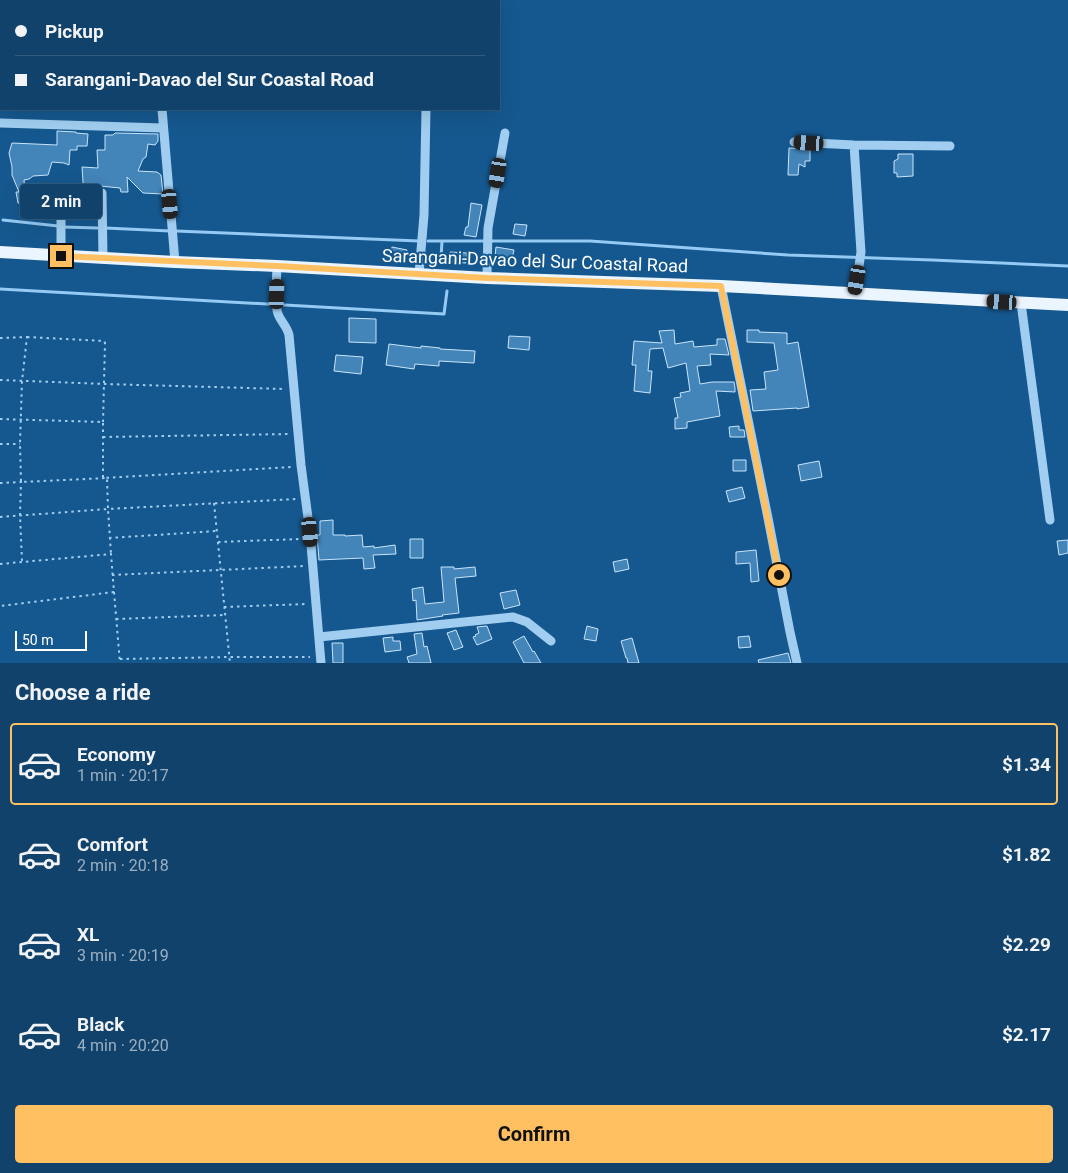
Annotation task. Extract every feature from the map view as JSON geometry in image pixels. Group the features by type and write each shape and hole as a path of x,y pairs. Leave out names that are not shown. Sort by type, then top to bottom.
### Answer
{"main road":[{"name":"Sarangani-Davao del Sur Coastal Road","path":"0,252 487,278 721,286 1068,305"}],"street":[{"path":"162,110 175,262"},
{"path":"419,274 424,215 426,110"},
{"path":"0,123 164,128"},
{"path":"487,278 488,228 505,133"},
{"path":"794,142 950,146"},
{"path":"854,145 860,252 854,294"},
{"path":"61,191 61,256"},
{"path":"102,193 103,258"},
{"path":"277,266 277,312 290,334 321,663"},
{"path":"721,286 797,663"},
{"path":"1021,303 1050,520"},
{"path":"319,637 513,616 527,622 551,641"}],"path":[{"path":"0,338 27,337 104,341 103,478"},
{"path":"22,562 20,444 22,380 27,337"},
{"path":"0,380 294,389"},
{"path":"0,419 104,422"},
{"path":"104,437 291,434"},
{"path":"0,444 20,444"},
{"path":"0,483 301,465"},
{"path":"103,478 107,478 112,575 120,663"},
{"path":"0,517 300,498"},
{"path":"214,503 230,663"},
{"path":"110,538 217,531"},
{"path":"218,542 305,539"},
{"path":"0,564 111,554"},
{"path":"112,575 307,566"},
{"path":"0,606 114,592"},
{"path":"224,607 310,604"},
{"path":"116,619 225,615"},
{"path":"120,659 310,658"}],"building":[{"path":"57,131 88,134 87,146 77,146 77,150 70,150 69,165 52,162 48,175 33,176 24,180 26,206 24,206 23,203 18,203 16,192 19,192 12,175 9,153 12,143 57,145"},
{"path":"115,133 158,134 158,141 155,145 148,144 146,157 143,159 138,171 157,172 161,175 163,194 143,193 127,177 128,192 121,192 120,188 100,186 96,193 96,210 83,207 82,167 98,168 97,150 105,150 105,135 113,135"},
{"path":"789,148 810,149 810,161 805,161 805,167 799,164 798,175 788,175"},
{"path":"898,154 913,154 913,176 897,177 897,173 894,173 894,161 898,159"},
{"path":"50,193 55,212 46,207 39,209 36,196"},
{"path":"471,203 482,205 476,237 464,235 466,227 468,227"},
{"path":"515,224 527,225 525,236 513,234"},
{"path":"392,247 407,250 405,258 390,255"},
{"path":"496,247 514,250 512,259 495,256"},
{"path":"450,252 467,253 466,263 449,262"},
{"path":"349,318 376,319 376,343 349,342"},
{"path":"674,330 675,344 693,341 694,347 717,345 717,339 725,339 729,355 710,354 711,365 697,366 700,384 734,382 735,388 735,392 716,391 720,416 687,422 687,428 675,429 675,418 678,418 674,398 681,397 680,393 690,391 686,363 668,368 663,348 650,349 648,371 652,371 650,393 634,391 636,365 632,365 634,341 662,343 659,331"},
{"path":"747,330 787,333 787,344 798,342 809,407 753,411 750,390 766,389 764,372 778,370 774,343 747,342"},
{"path":"509,336 530,337 529,350 508,348"},
{"path":"389,344 475,351 474,363 439,361 439,366 415,364 414,369 386,365"},
{"path":"336,355 363,357 361,374 334,371"},
{"path":"739,426 739,430 744,430 745,437 730,437 729,427"},
{"path":"733,460 746,460 746,471 733,471"},
{"path":"819,461 822,477 801,481 798,465"},
{"path":"742,487 745,498 729,502 726,491"},
{"path":"333,520 333,535 362,535 363,547 374,546 374,548 395,545 396,554 373,555 375,568 364,569 363,558 319,560 317,535 320,535 320,521"},
{"path":"410,539 423,539 423,558 410,558"},
{"path":"1068,540 1068,553 1059,555 1057,541"},
{"path":"756,550 759,581 751,582 750,563 736,564 736,552"},
{"path":"627,559 629,569 615,572 613,562"},
{"path":"441,567 454,567 454,569 475,567 476,576 455,578 459,613 417,620 416,600 413,601 412,589 423,587 425,604 444,602"},
{"path":"516,590 520,605 504,609 500,593"},
{"path":"487,626 492,639 477,645 473,637 479,633 477,627"},
{"path":"587,626 598,629 596,641 584,639"},
{"path":"456,630 463,647 454,650 447,633"},
{"path":"422,633 424,647 427,646 431,663 409,663 407,657 417,654 414,634"},
{"path":"524,636 541,663 524,663 513,642"},
{"path":"749,636 751,647 739,648 738,637"},
{"path":"393,637 393,641 400,641 401,650 385,652 383,638"},
{"path":"632,638 639,663 628,663 621,641"},
{"path":"332,643 343,643 343,663 333,663"},
{"path":"788,653 791,663 759,663 758,660"}],"waterway":[{"path":"3,220 58,226"},
{"path":"64,227 97,228"},
{"path":"105,228 170,231"},
{"path":"176,231 419,241"},
{"path":"428,241 590,241 788,255 1068,266"},
{"path":"441,259 442,241"},
{"path":"0,289 444,314 447,291"}],"route":[{"path":"61,256 487,278 721,286 779,575"}]}
